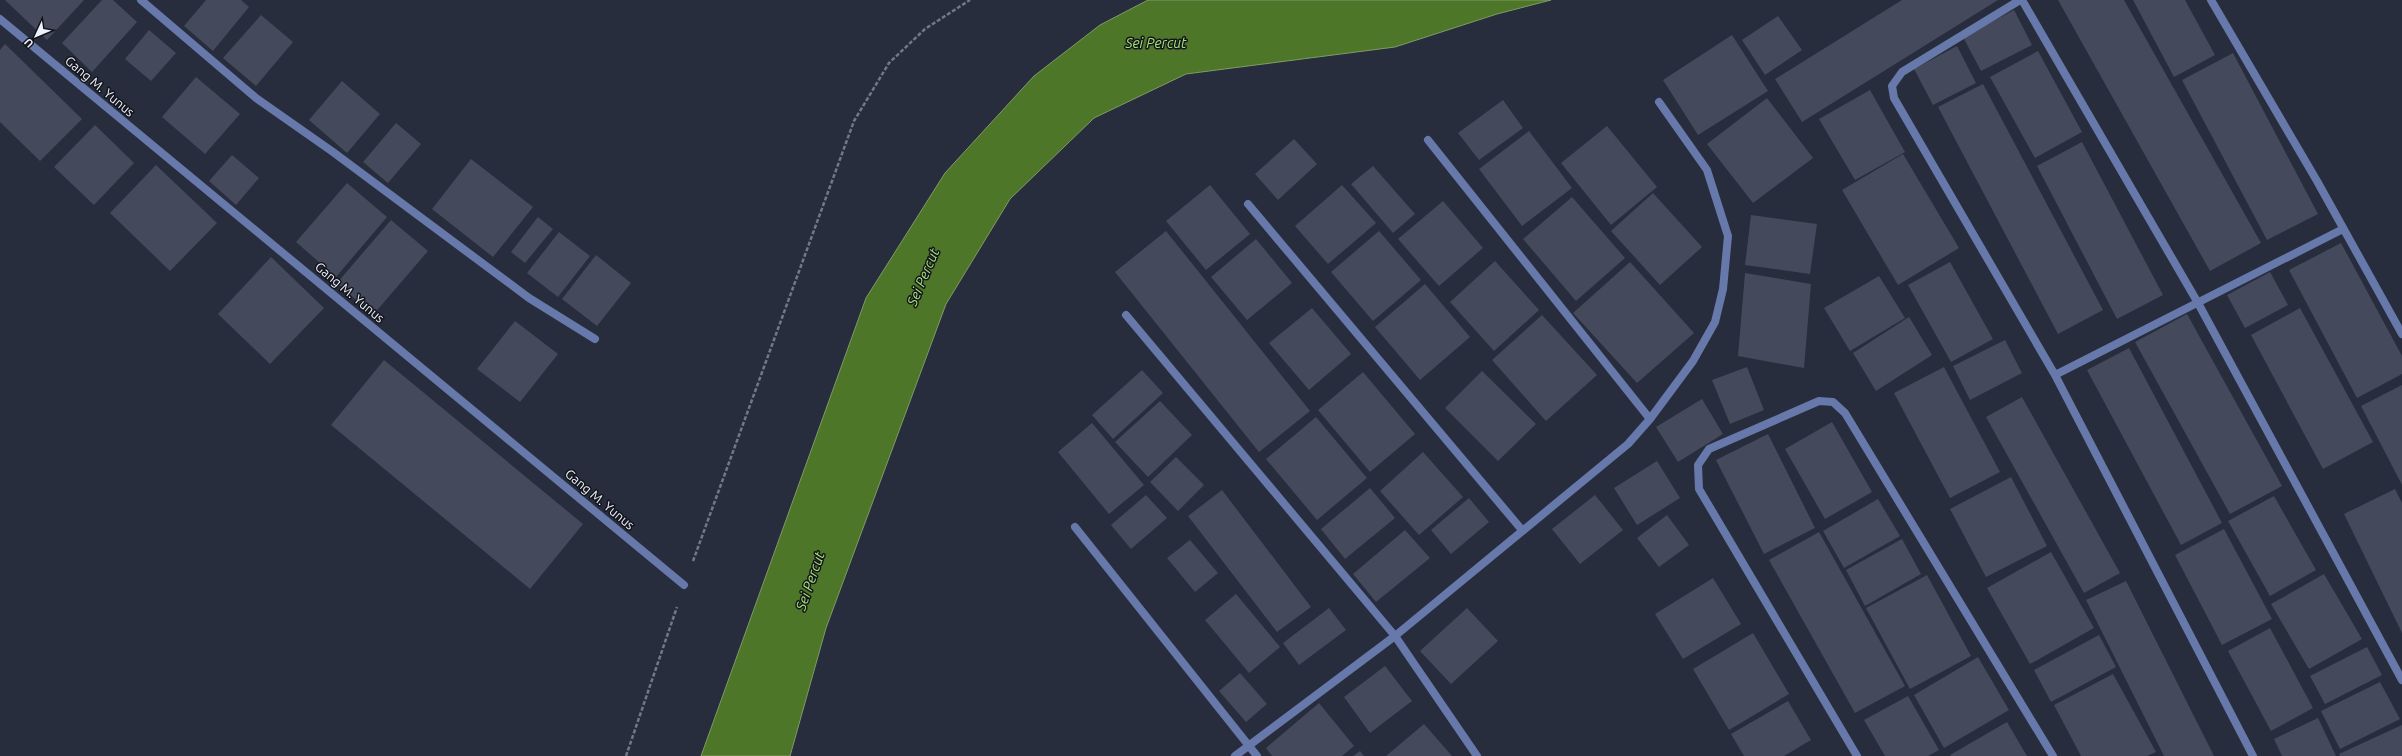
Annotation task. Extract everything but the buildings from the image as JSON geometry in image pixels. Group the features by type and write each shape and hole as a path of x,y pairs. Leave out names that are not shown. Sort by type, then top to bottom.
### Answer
{"street":[{"path":"141,0 256,98 332,152 529,298 596,339"},
{"path":"2253,756 2189,629 2055,375 1894,98 1892,86 1902,72 2021,0 2198,303 2402,680"},
{"path":"2211,0 2317,181 2402,334"},
{"name":"Gang M. Yunus","path":"0,19 684,585"},
{"path":"1235,756 1395,636 1628,444 1650,419 1693,361 1715,322 1723,289 1728,236 1707,170 1659,102"},
{"path":"1428,140 1650,419"},
{"path":"1248,204 1522,530"},
{"path":"2055,375 2343,229"},
{"path":"1126,315 1395,636 1477,756"},
{"path":"1857,756 1699,489 1698,465 1709,448 1819,401 1833,402 1846,413 2053,756"},
{"path":"1075,527 1257,756"}],"path":[{"path":"626,756 684,585 854,121 890,63 925,29 970,0"}],"water":[{"name":"Sei Percut","path":"1148,0 1551,0 1497,14 1395,47 1186,74 1094,118 1010,199 946,304 826,628 790,756 701,756 866,298 945,173 1034,76 1100,25"}]}
